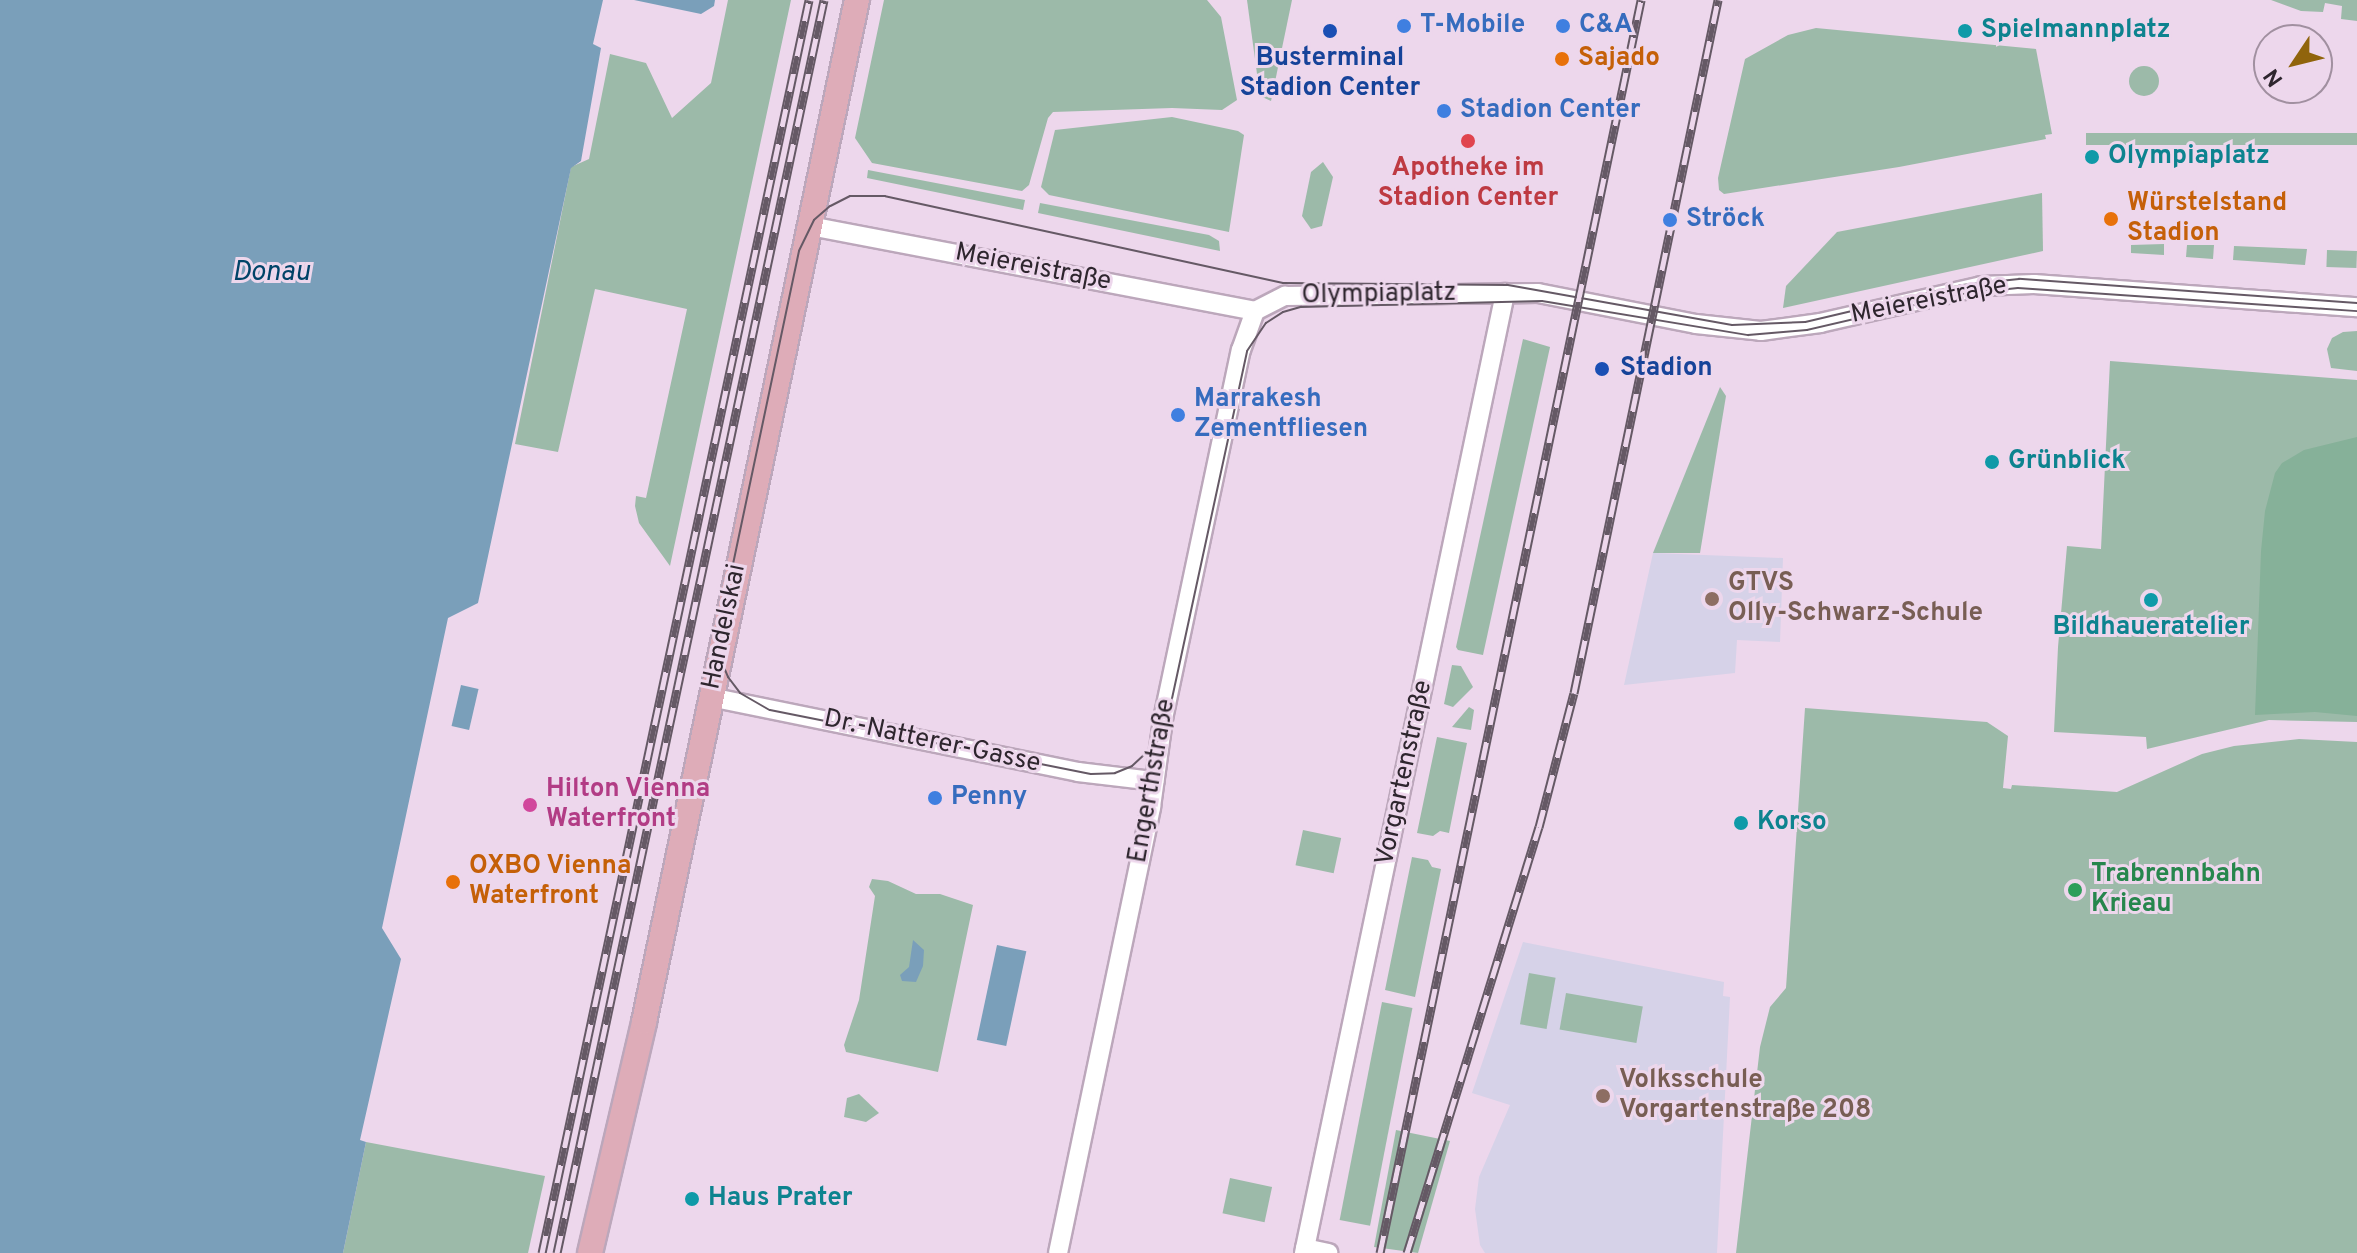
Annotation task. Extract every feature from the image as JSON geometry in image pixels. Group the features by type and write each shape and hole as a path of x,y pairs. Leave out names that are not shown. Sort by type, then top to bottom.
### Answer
{"main road":[{"name":"Handelskai","path":"590,1253 644,1022 857,0"}],"street":[{"name":"Meiereistraße","path":"810,226 1255,311"},
{"name":"Meiereistraße","path":"1505,293 1538,293 1696,324 1761,331 1820,323 1950,292 2006,284 2357,307"},
{"name":"Olympiaplatz","path":"1255,311 1285,296 1505,293"},
{"name":"Vorgartenstraße","path":"1304,1250 1505,293"},
{"name":"Engerthstraße","path":"1058,1253 1154,781 1163,719 1241,350 1255,311"},
{"name":"Dr.-Natterer-Gasse","path":"710,697 1078,772 1154,781"},
{"path":"1304,1250 1328,1253"}],"shaded area":[{"name":"GTVS Olly-Schwarz-Schule","path":"1653,553 1783,558 1780,642 1737,640 1735,673 1624,685"},
{"name":"Volksschule Vorgartenstraße 208","path":"1523,942 1724,982 1723,996 1730,997 1717,1253 1485,1253 1480,1245 1475,1209 1479,1177 1510,1105 1472,1093"}],"green space":[{"path":"728,0 791,0 670,566 639,523 635,506 636,496 646,498 687,309 595,289 558,452 515,444 571,167 589,159 610,54 646,63 672,118 711,83"},
{"path":"884,0 1207,0 1221,17 1237,100 1222,110 1172,108 1053,112 1048,118 1029,185 1022,191 872,163 855,138"},
{"path":"1247,0 1292,0 1271,101 1260,96"},
{"path":"2271,0 2357,0 2357,21 2341,19 2342,6 2325,3 2323,12 2301,11"},
{"path":"1816,28 2036,49 2052,134 2045,135 2046,139 1899,167 1724,194 1719,190 1718,178 1745,59 1788,35"},
{"path":"2144,66 2155,70 2159,81 2155,92 2144,96 2133,92 2129,81 2133,70"},
{"path":"1172,117 1238,131 1244,135 1229,232 1049,195 1041,187 1055,130"},
{"path":"2086,133 2357,133 2357,145 2086,145"},
{"path":"1323,162 1333,177 1322,226 1311,229 1302,216 1311,172"},
{"path":"868,170 1025,200 1023,210 867,178"},
{"path":"2042,193 2043,251 1783,308 1786,286 1837,232"},
{"path":"1040,203 1209,235 1219,241 1220,251 1038,213"},
{"path":"2164,244 2164,255 2131,253 2131,245"},
{"path":"2187,245 2214,245 2213,259 2186,257"},
{"path":"2234,246 2307,249 2305,265 2233,260"},
{"path":"2327,250 2357,251 2356,268 2326,267"},
{"path":"2357,331 2357,371 2331,368 2327,349 2332,338 2343,332"},
{"path":"1523,339 1550,347 1483,655 1456,647"},
{"path":"2110,361 2357,380 2357,722 2269,720 2147,749 2146,737 2054,732 2067,546 2101,549"},
{"path":"1720,387 1726,396 1700,553 1653,553"},
{"path":"2357,437 2357,716 2315,712 2255,715 2261,551 2265,511 2275,473 2282,463 2304,450"},
{"path":"1452,665 1461,666 1473,687 1453,707 1444,704"},
{"path":"1469,707 1474,710 1471,730 1452,727"},
{"name":"Trabrennbahn Krieau","path":"1805,708 1987,722 2008,736 2003,788 2011,789 2012,785 2117,792 2202,754 2234,746 2299,739 2357,742 2357,1253 1736,1253 1760,1047 1770,1007 1786,988"},
{"path":"1437,737 1467,743 1449,833 1440,831 1433,836 1417,833"},
{"path":"1303,830 1341,838 1334,873 1296,865"},
{"path":"1412,857 1428,860 1432,867 1441,869 1415,997 1385,990"},
{"path":"872,879 888,881 916,894 940,894 973,905 938,1072 846,1052 844,1045 859,1000 875,896 869,887"},
{"path":"1529,973 1556,978 1547,1029 1520,1024"},
{"path":"1566,993 1643,1007 1636,1043 1560,1029"},
{"path":"1382,1002 1412,1008 1370,1226 1340,1220"},
{"path":"859,1094 879,1113 866,1122 844,1117 847,1098"},
{"path":"1396,1130 1450,1141 1418,1253 1374,1247"},
{"path":"366,1142 545,1176 528,1253 343,1253"},
{"path":"1230,1178 1272,1187 1265,1222 1223,1213"}],"water":[{"name":"Donau","path":"0,0 603,0 593,44 601,48 581,161 571,168 478,603 448,618 382,928 401,959 360,1140 366,1142 343,1253 0,1253"},
{"path":"634,0 715,0 714,6 701,14"},
{"path":"461,685 479,689 469,730 452,726"},
{"path":"913,940 924,950 923,966 916,982 902,981 900,975 909,967"},
{"path":"997,945 1026,951 1006,1046 977,1040"}],"tram line":[{"path":"2357,303 2019,279 1962,285 1805,322 1732,325 1507,285 1283,283 885,196 850,196 830,206 814,220 799,251 720,625 720,658 728,677 740,693 770,710 1091,774 1115,773 1132,766 1156,744 1168,717 1247,351 1266,323 1283,312 1301,307 1542,301 1748,335 1807,330 1962,294 2018,288 2357,311"}],"railway":[{"path":"542,1253 809,0"},
{"path":"557,1253 824,0"},
{"path":"1380,1253 1641,0"},
{"path":"1407,1253 1539,827 1574,693 1718,0"}],"place":[{"name":"T-Mobile","path":"1404,26"},
{"name":"C&A","path":"1563,26"},
{"name":"Busterminal Stadion Center","path":"1330,31"},
{"name":"Spielmannplatz","path":"1965,31"},
{"name":"Sajado","path":"1562,59"},
{"name":"Stadion Center","path":"1444,111"},
{"name":"Apotheke im Stadion Center","path":"1468,141"},
{"name":"Olympiaplatz","path":"2092,157"},
{"name":"Würstelstand Stadion","path":"2111,219"},
{"name":"Ströck","path":"1670,220"},
{"name":"Stadion","path":"1602,369"},
{"name":"Marrakesh Zementfliesen","path":"1178,415"},
{"name":"Grünblick","path":"1992,462"},
{"name":"GTVS Olly-Schwarz-Schule","path":"1712,599"},
{"name":"Bildhaueratelier","path":"2151,600"},
{"name":"Penny","path":"935,798"},
{"name":"Hilton Vienna Waterfront","path":"530,805"},
{"name":"Korso","path":"1741,823"},
{"name":"OXBO Vienna Waterfront","path":"453,882"},
{"name":"Trabrennbahn Krieau","path":"2075,890"},
{"name":"Volksschule Vorgartenstraße 208","path":"1603,1096"},
{"name":"Haus Prater","path":"692,1199"}]}
